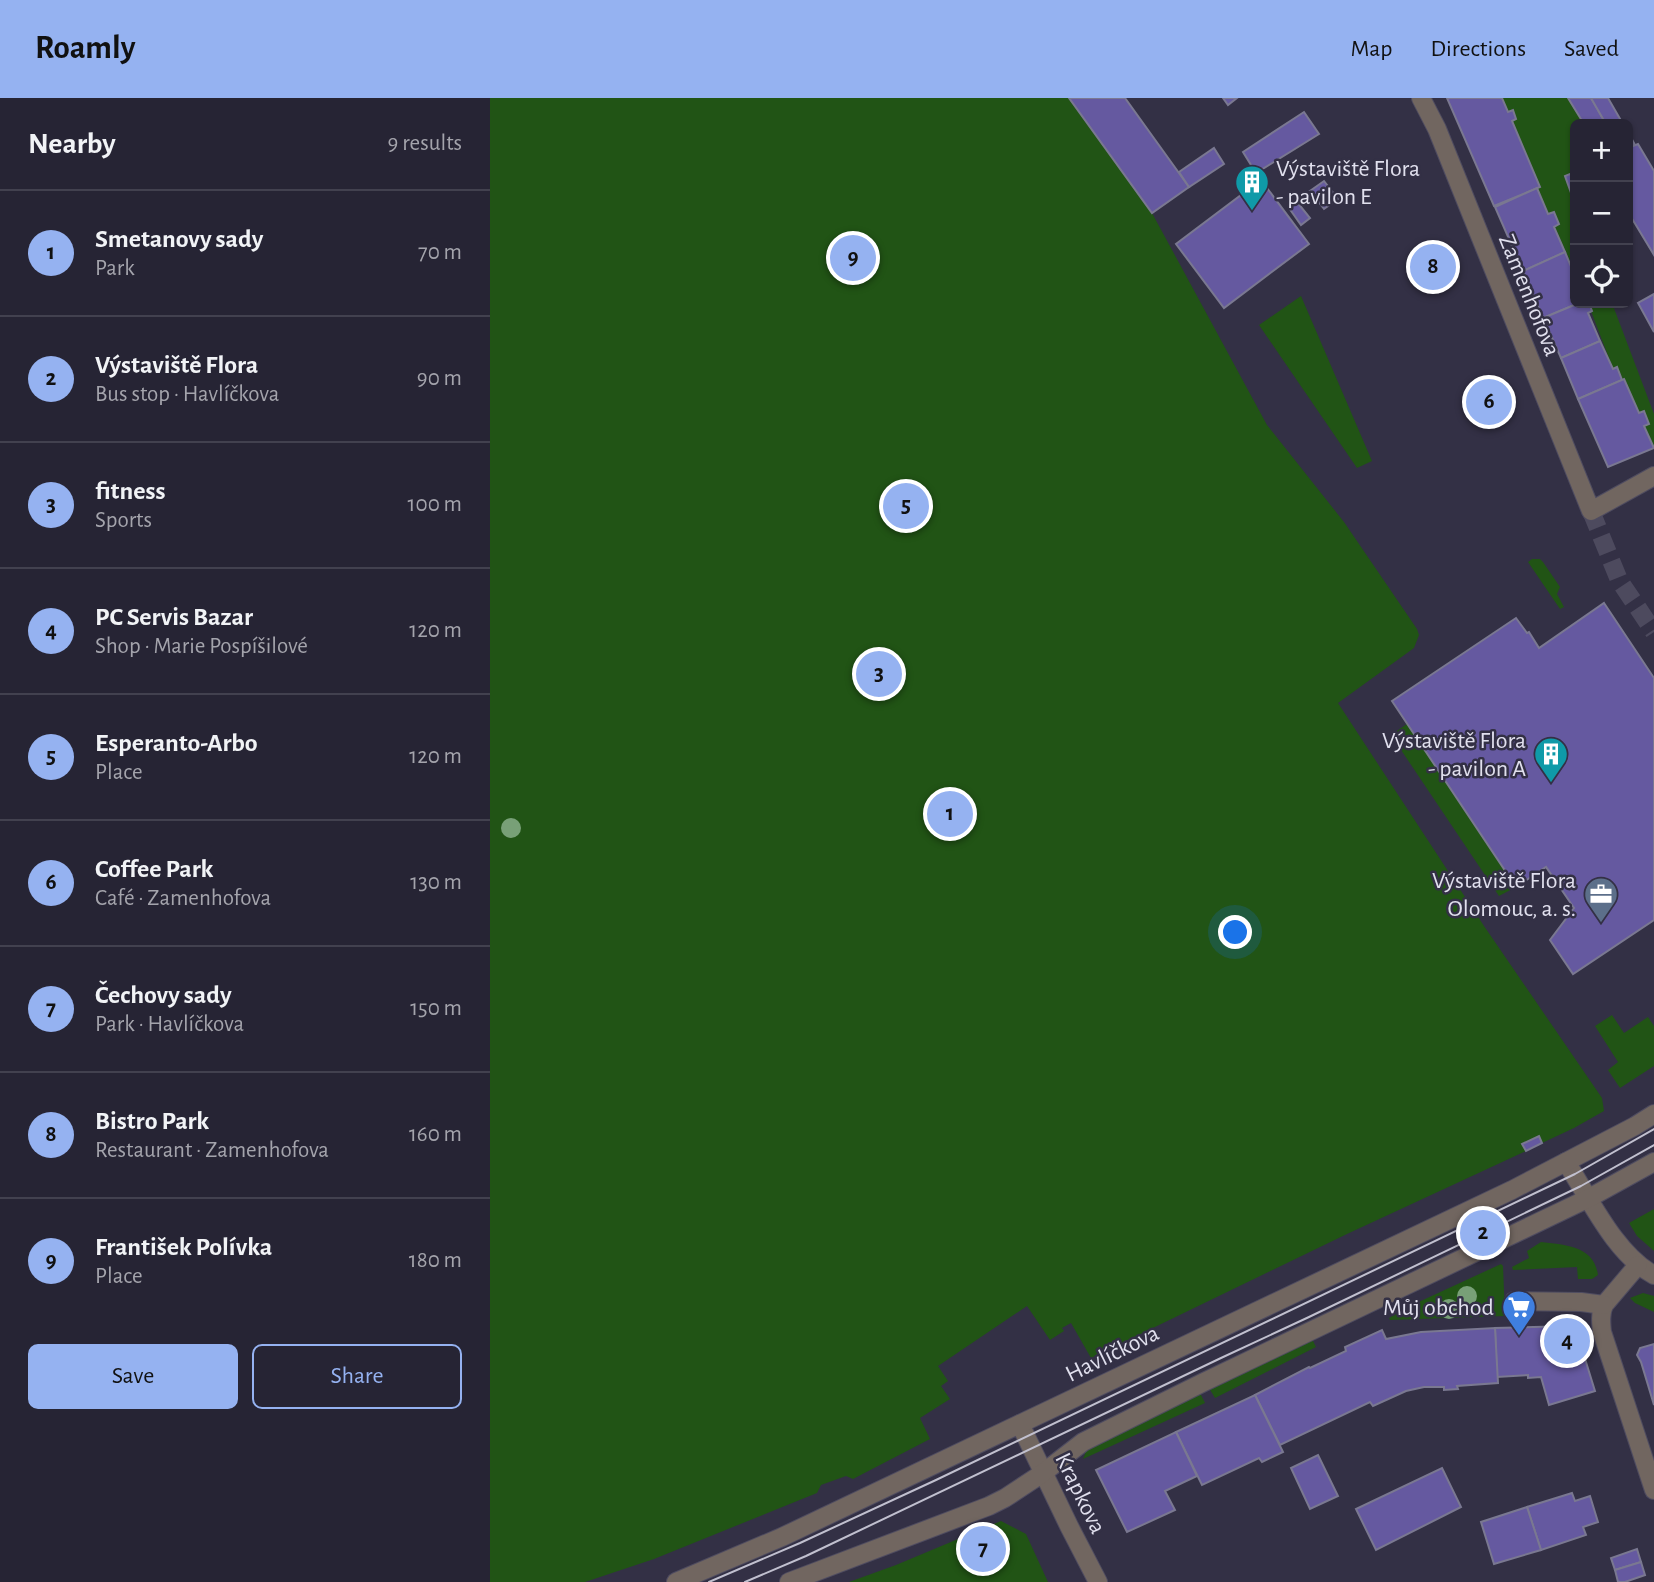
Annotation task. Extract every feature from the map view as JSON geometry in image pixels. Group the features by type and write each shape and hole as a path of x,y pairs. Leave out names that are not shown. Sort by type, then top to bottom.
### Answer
{"street":[{"name":"Zamenhofova","path":"1421,98 1437,129 1591,511 1654,476"},
{"name":"Havlíčkova","path":"676,1582 782,1538 1512,1190 1654,1114"},
{"path":"1566,1162 1616,1241 1646,1270 1604,1305 1601,1322 1654,1490"},
{"path":"789,1582 989,1506 1005,1498 1083,1442 1589,1198 1654,1162"},
{"path":"1514,1301 1604,1305"},
{"name":"Krapkova","path":"1020,1424 1098,1582"}],"green space":[{"path":"490,98 1069,98 1152,213 1267,425 1344,522 1417,629 1419,635 1414,648 1338,703 1484,926 1602,1098 1604,1111 1542,1143 1539,1136 1523,1143 1526,1151 1091,1358 1071,1323 1050,1340 1027,1306 938,1366 948,1381 941,1386 950,1399 920,1418 930,1439 853,1479 846,1476 821,1485 817,1493 654,1559 585,1582 490,1582"},
{"path":"1502,98 1568,98 1581,119 1570,119 1570,174 1565,177 1570,191 1570,261 1537,188"},
{"path":"1301,296 1372,461 1357,468 1259,325"},
{"path":"1590,308 1614,308 1654,414 1654,448 1613,369"},
{"path":"1540,559 1543,562 1560,587 1557,594 1564,607 1560,609 1528,562"},
{"path":"1407,724 1516,887 1499,896 1391,735"},
{"path":"1612,1015 1624,1033 1648,1017 1654,1026 1654,1066 1620,1088 1608,1070 1618,1062 1595,1026"},
{"path":"1654,1209 1654,1251 1637,1236 1629,1223"},
{"path":"1541,1242 1577,1248 1584,1252 1591,1258 1598,1275 1592,1279 1578,1279 1577,1267 1513,1270 1512,1267 1529,1258 1527,1251"},
{"path":"1501,1264 1505,1316 1389,1318 1410,1306"},
{"path":"1643,1293 1654,1296 1654,1312 1630,1298"},
{"path":"1312,1339 1316,1347 1215,1398 1209,1388"},
{"path":"1200,1393 1205,1403 1083,1459 1087,1449"},
{"path":"1001,1521 1026,1534 1048,1582 849,1582 896,1565"}],"building":[{"path":"1069,98 1125,98 1189,187 1152,213"},
{"path":"1223,98 1237,98 1228,105"},
{"path":"1447,98 1502,98 1508,112 1513,110 1516,119 1512,121 1540,187 1494,206"},
{"path":"1568,98 1591,98 1603,119 1581,119"},
{"path":"1591,98 1608,98 1620,119 1603,119"},
{"path":"1304,112 1319,134 1256,173 1243,152"},
{"path":"1638,144 1654,171 1654,255 1633,220 1633,146"},
{"path":"1214,148 1224,164 1189,187 1179,172"},
{"path":"1570,174 1570,190 1565,176"},
{"name":"Výstaviště Flora - pavilon E","path":"1261,180 1309,244 1224,308 1176,244"},
{"path":"1324,181 1338,199 1324,209 1310,191"},
{"path":"1537,188 1548,214 1554,212 1559,224 1554,227 1565,252 1523,271 1495,207"},
{"path":"1297,202 1310,218 1301,225 1289,208"},
{"path":"1565,252 1570,264 1570,307 1543,318 1523,271"},
{"path":"1654,294 1654,332 1638,303"},
{"path":"1570,307 1591,308 1592,311 1588,313 1600,341 1561,358 1543,318"},
{"path":"1600,341 1613,369 1617,367 1622,380 1578,399 1561,358"},
{"path":"1488,376 1502,411 1490,415 1476,381"},
{"path":"1624,379 1639,413 1644,411 1649,424 1644,426 1654,448 1608,467 1578,399"},
{"name":"Výstaviště Flora - pavilon A","path":"1604,603 1654,678 1654,920 1573,974 1550,940 1574,908 1546,867 1516,887 1392,701 1516,618 1539,648"},
{"path":"1539,1136 1542,1143 1526,1151 1522,1144"},
{"path":"1571,1326 1577,1333 1595,1391 1549,1405 1541,1377 1497,1377 1495,1328"},
{"path":"1495,1328 1498,1383 1457,1386 1458,1389 1424,1387 1406,1391 1373,1406 1370,1402 1280,1445 1255,1395 1346,1351 1345,1347 1382,1330 1386,1339 1421,1332"},
{"path":"1654,1344 1654,1405 1637,1355 1640,1348"},
{"path":"1255,1395 1283,1452 1262,1462 1259,1458 1202,1485 1176,1432"},
{"path":"1176,1432 1197,1476 1165,1491 1175,1510 1127,1532 1096,1470"},
{"path":"1318,1455 1338,1496 1310,1509 1291,1468"},
{"path":"1442,1468 1461,1507 1376,1550 1356,1509"},
{"path":"1572,1493 1575,1501 1590,1496 1598,1522 1583,1527 1586,1535 1541,1550 1527,1507"},
{"path":"1527,1507 1541,1550 1494,1564 1481,1522"},
{"path":"1637,1549 1641,1562 1615,1570 1611,1558"},
{"path":"1641,1562 1645,1575 1618,1582 1615,1570"}],"tunnel":[{"path":"1591,511 1619,580 1654,632"}],"tram line":[{"path":"709,1582 936,1480 1575,1174 1654,1129"},
{"path":"745,1582 806,1556 1309,1317 1581,1186 1654,1145"}],"place":[{"name":"Výstaviště Flora - pavilon E","path":"1252,212"},
{"name":"František Polívka","path":"853,258"},
{"name":"Bistro Park","path":"1433,267"},
{"name":"Coffee Park","path":"1489,402"},
{"name":"Esperanto-Arbo","path":"906,506"},
{"name":"fitness","path":"879,674"},
{"name":"Výstaviště Flora - pavilon A","path":"1551,784"},
{"name":"Smetanovy sady","path":"950,814"},
{"name":"Výstaviště Flora Olomouc, a. s.","path":"1601,924"},
{"name":"Výstaviště Flora","path":"1483,1233"},
{"name":"Můj obchod","path":"1519,1337"},
{"name":"PC Servis Bazar","path":"1567,1341"},
{"name":"Čechovy sady","path":"983,1549"}]}
